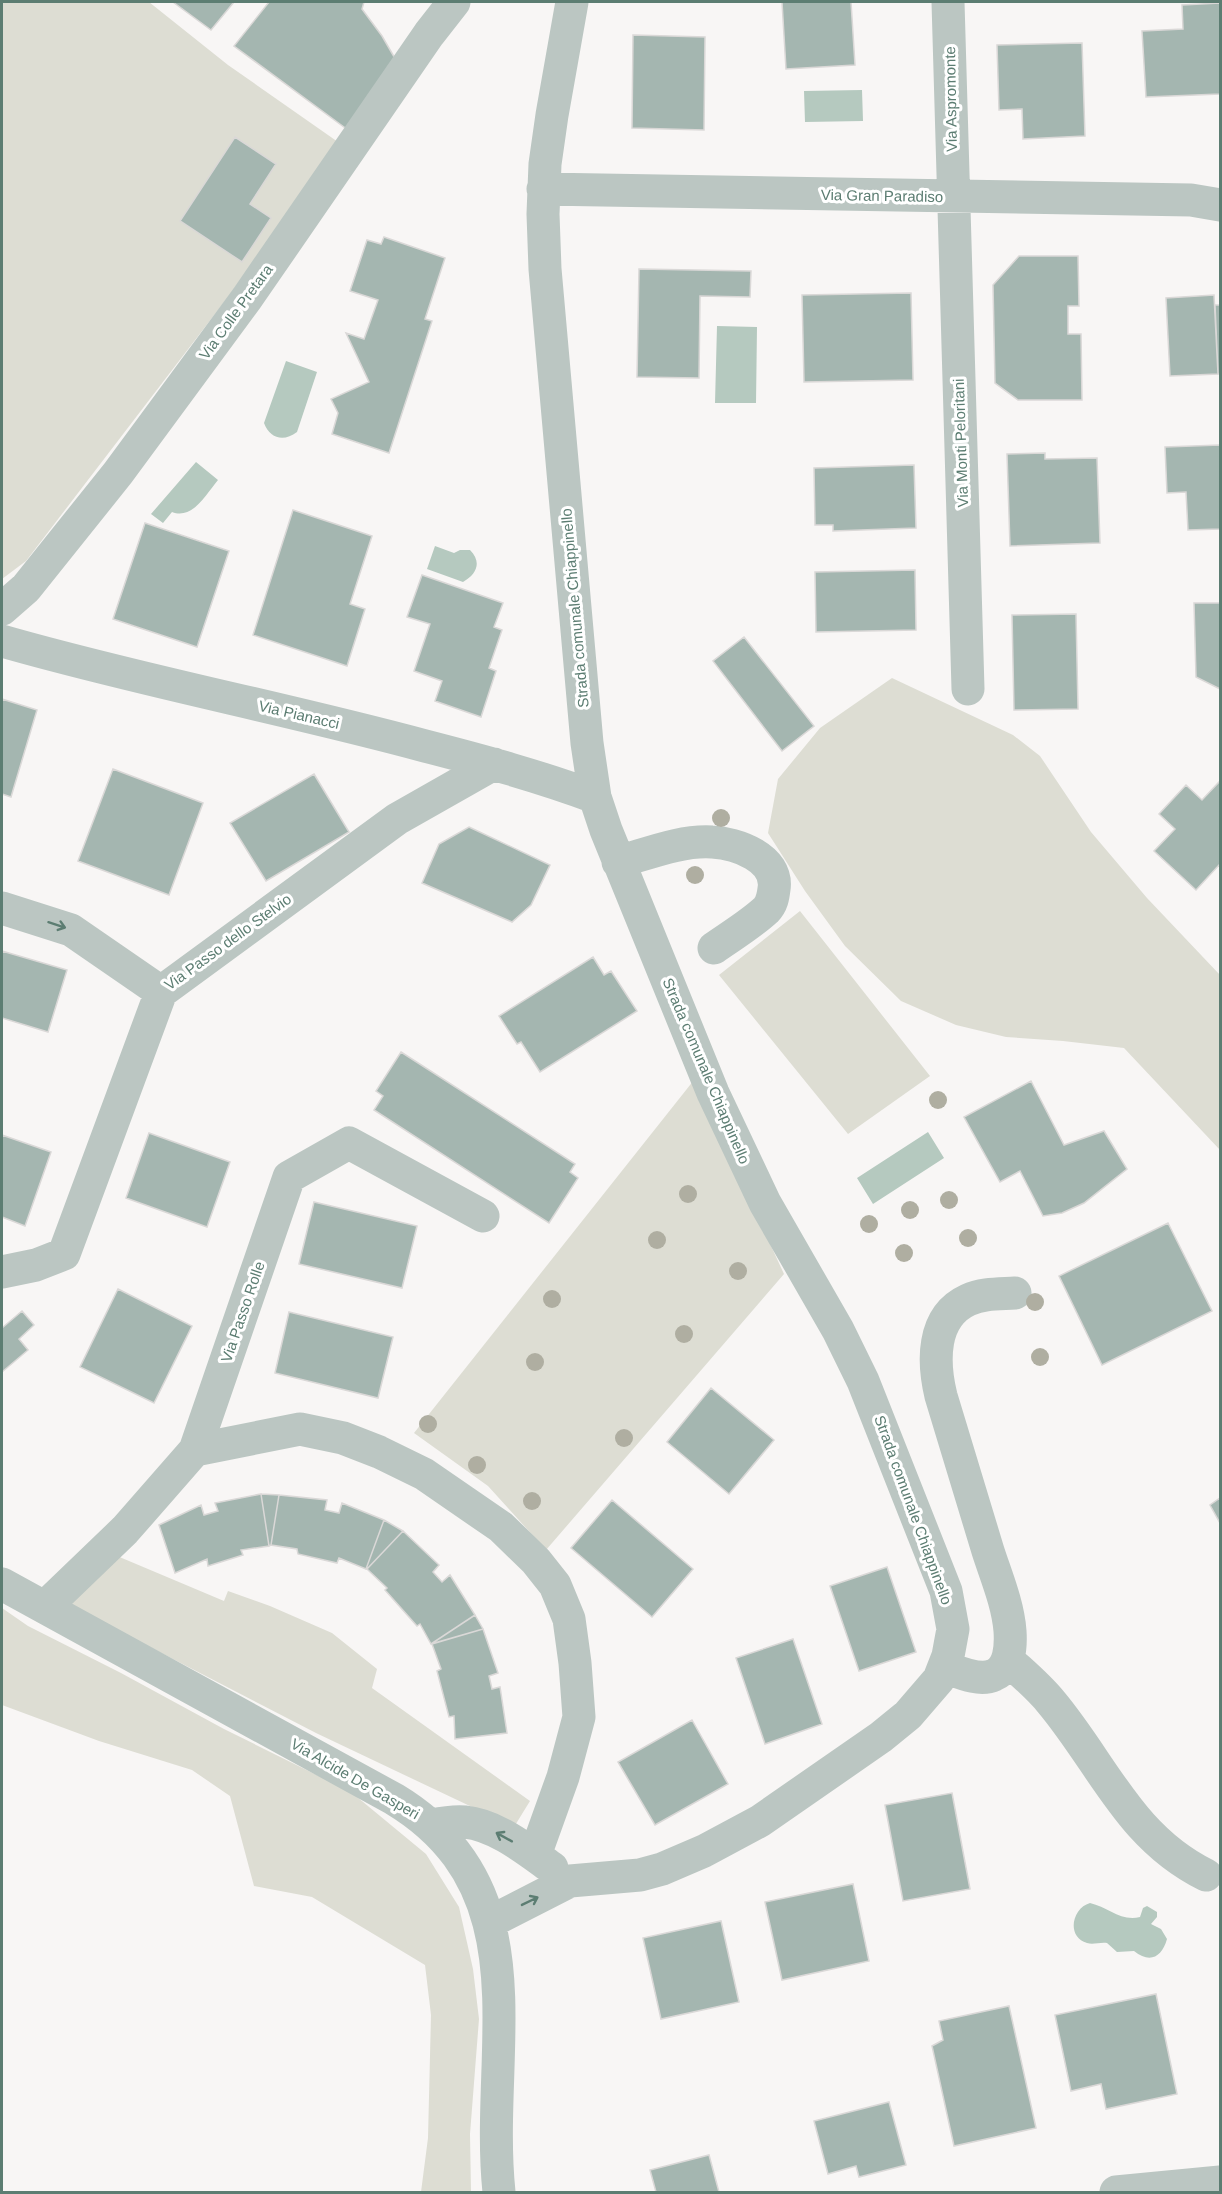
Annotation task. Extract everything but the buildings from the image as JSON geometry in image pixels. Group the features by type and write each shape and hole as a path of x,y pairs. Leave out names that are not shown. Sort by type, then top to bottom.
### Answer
{"street":[{"name":"Via Colle Pretara","path":"2,609 26,588 118,473 247,298 429,34 454,2"},
{"name":"Strada comunale Chiappinello","path":"490,1922 570,1881 630,1877 662,1869 704,1851 760,1821 806,1791 895,1726 920,1702 939,1679 945,1667 953,1629 946,1591 878,1415 842,1339 765,1203 731,1132 618,862 595,797 587,743 545,269 543,189 552,115 572,2"},
{"name":"Via Aspromonte","path":"948,2 953,197"},
{"name":"Via Gran Paradiso","path":"543,189 1191,200 1221,205"},
{"name":"Via Monti Peloritani","path":"953,197 968,688"},
{"name":"Via Pianacci","path":"2,641 85,665 378,733 494,764 595,797"},
{"name":"Via Passo dello Stelvio","path":"2,1272 36,1265 64,1254 161,992 397,819 494,764"},
{"path":"618,862 690,843 711,842 733,845 753,854 770,867 775,884 772,900 766,909 714,948"},
{"path":"2,908 71,930 161,992"},
{"name":"Via Passo Rolle","path":"45,1607 124,1530 195,1450 289,1177 349,1143 483,1216"},
{"path":"945,1667 972,1676 985,1678 995,1675 1008,1660 1010,1628 941,1396 935,1355 942,1326 961,1304 979,1296 1015,1293"},
{"path":"195,1450 300,1429 343,1438 379,1452 424,1474 501,1527 536,1561 555,1585 569,1619 579,1717 562,1777 534,1855"},
{"name":"Via Alcide De Gasperi","path":"2,1584 394,1799 432,1825 445,1838 463,1862 478,1891 490,1922 498,1973 496,2134 499,2193"},
{"path":"1008,1660 1050,1701 1120,1800 1159,1845 1206,1875"},
{"path":"432,1825 467,1822 483,1827 534,1855 570,1881"},
{"path":"1116,2193 1221,2182"}],"shaded area":[{"path":"2,2 149,2 228,65 338,142 231,293 26,561 2,579"},
{"path":"862,90 863,121 805,122 804,91"},
{"path":"717,326 757,327 756,403 715,403"},
{"path":"286,361 317,372 297,432 282,438 270,433 264,423"},
{"path":"196,462 218,480 193,509 180,513 172,512 163,523 151,514"},
{"path":"435,546 454,553 460,550 470,550 477,563 475,572 463,582 427,569"},
{"path":"892,678 1013,735 1040,756 1091,832 1147,898 1220,975 1220,1150 1124,1048 1006,1037 956,1025 901,1001 845,946 805,891 768,833 778,779 820,728"},
{"path":"800,911 930,1076 848,1134 719,975"},
{"path":"694,1080 784,1274 546,1550 488,1486 414,1433"},
{"path":"928,1132 944,1158 873,1204 857,1178"},
{"path":"110,1553 224,1601 228,1591 270,1606 332,1633 377,1669 372,1688 530,1801 514,1827 316,1733 59,1600"},
{"path":"2,1608 28,1626 224,1729 351,1792 426,1854 459,1907 473,1969 479,2019 470,2134 471,2192 421,2192 428,2138 431,2015 425,1965 312,1897 254,1886 230,1796 192,1770 99,1741 2,1705"},
{"path":"1090,1903 1121,1916 1133,1918 1140,1917 1143,1908 1147,1906 1157,1912 1157,1917 1151,1924 1161,1929 1167,1939 1162,1950 1155,1957 1150,1958 1134,1951 1117,1952 1107,1943 1089,1944 1080,1940 1076,1935 1074,1923 1079,1911"}]}
